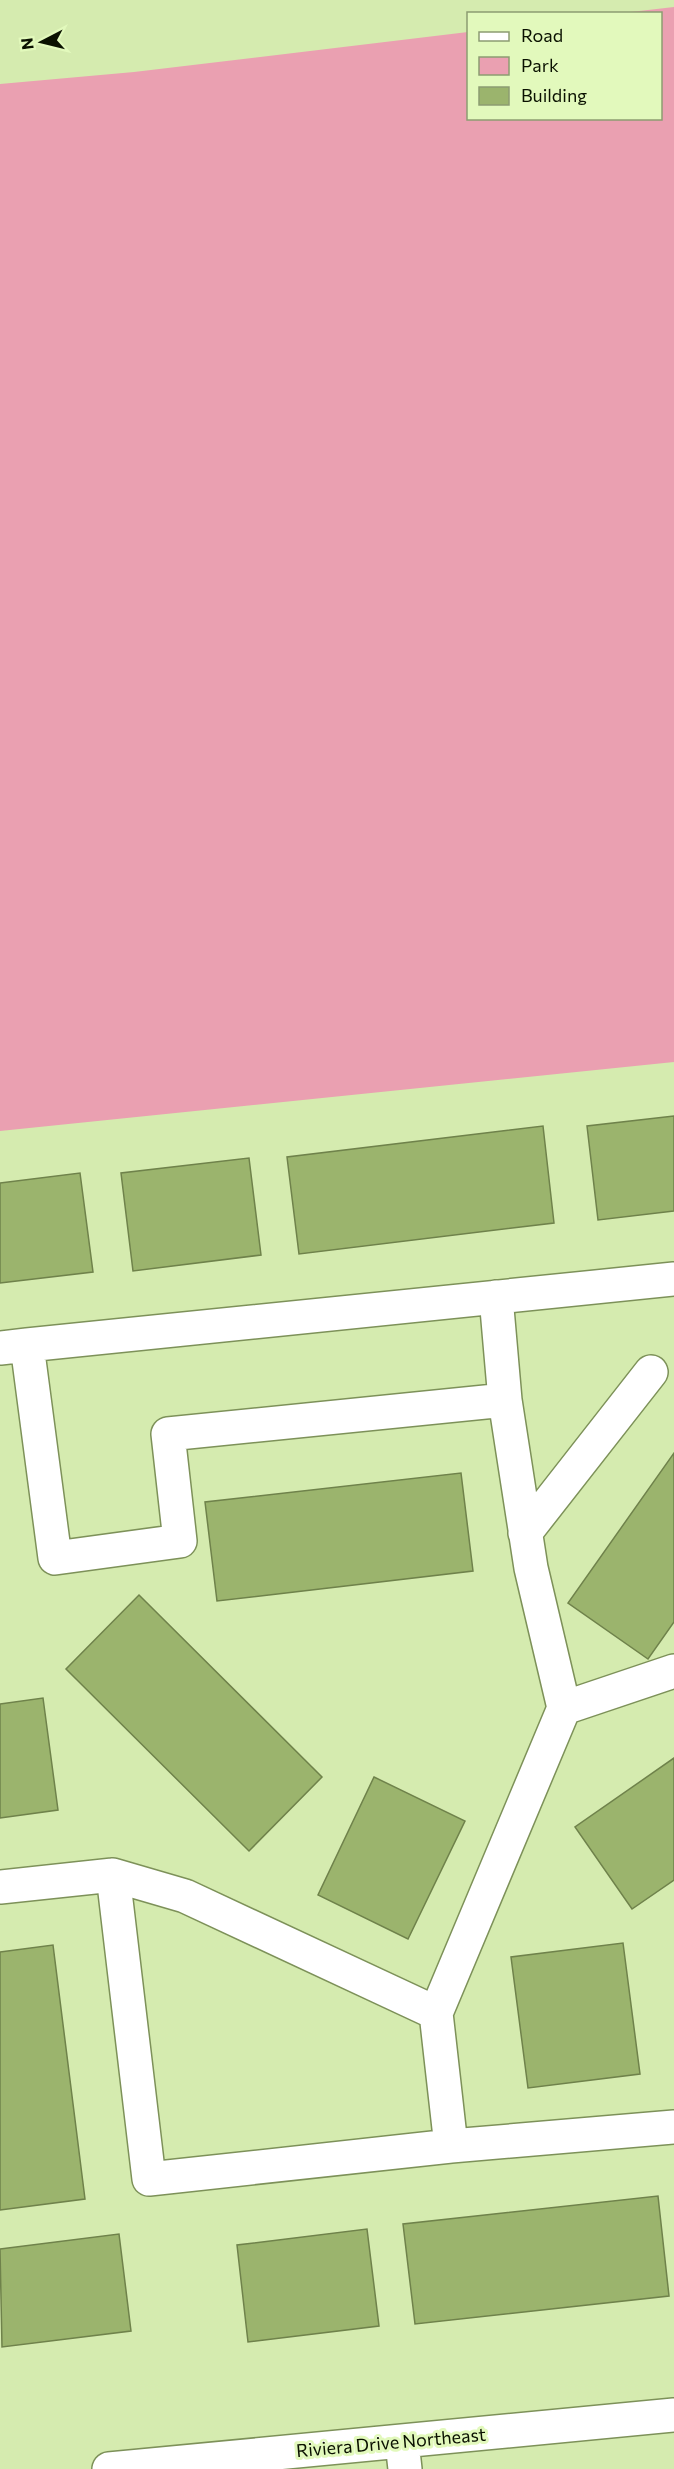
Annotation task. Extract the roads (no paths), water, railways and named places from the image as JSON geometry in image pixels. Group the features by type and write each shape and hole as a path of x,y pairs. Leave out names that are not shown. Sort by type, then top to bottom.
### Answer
{"street":[{"path":"505,1400 168,1434 180,1541 55,1558 14,1346 674,1279"},
{"path":"451,2146 436,2013 564,1708 525,1533 505,1400 496,1297"},
{"path":"525,1533 651,1372"},
{"path":"564,1708 674,1671"},
{"path":"0,1887 114,1875 186,1896 436,2013"},
{"path":"114,1875 148,2179 451,2146 674,2127"},
{"name":"Riviera Drive Northeast","path":"109,2469 404,2455 674,2415"}]}
